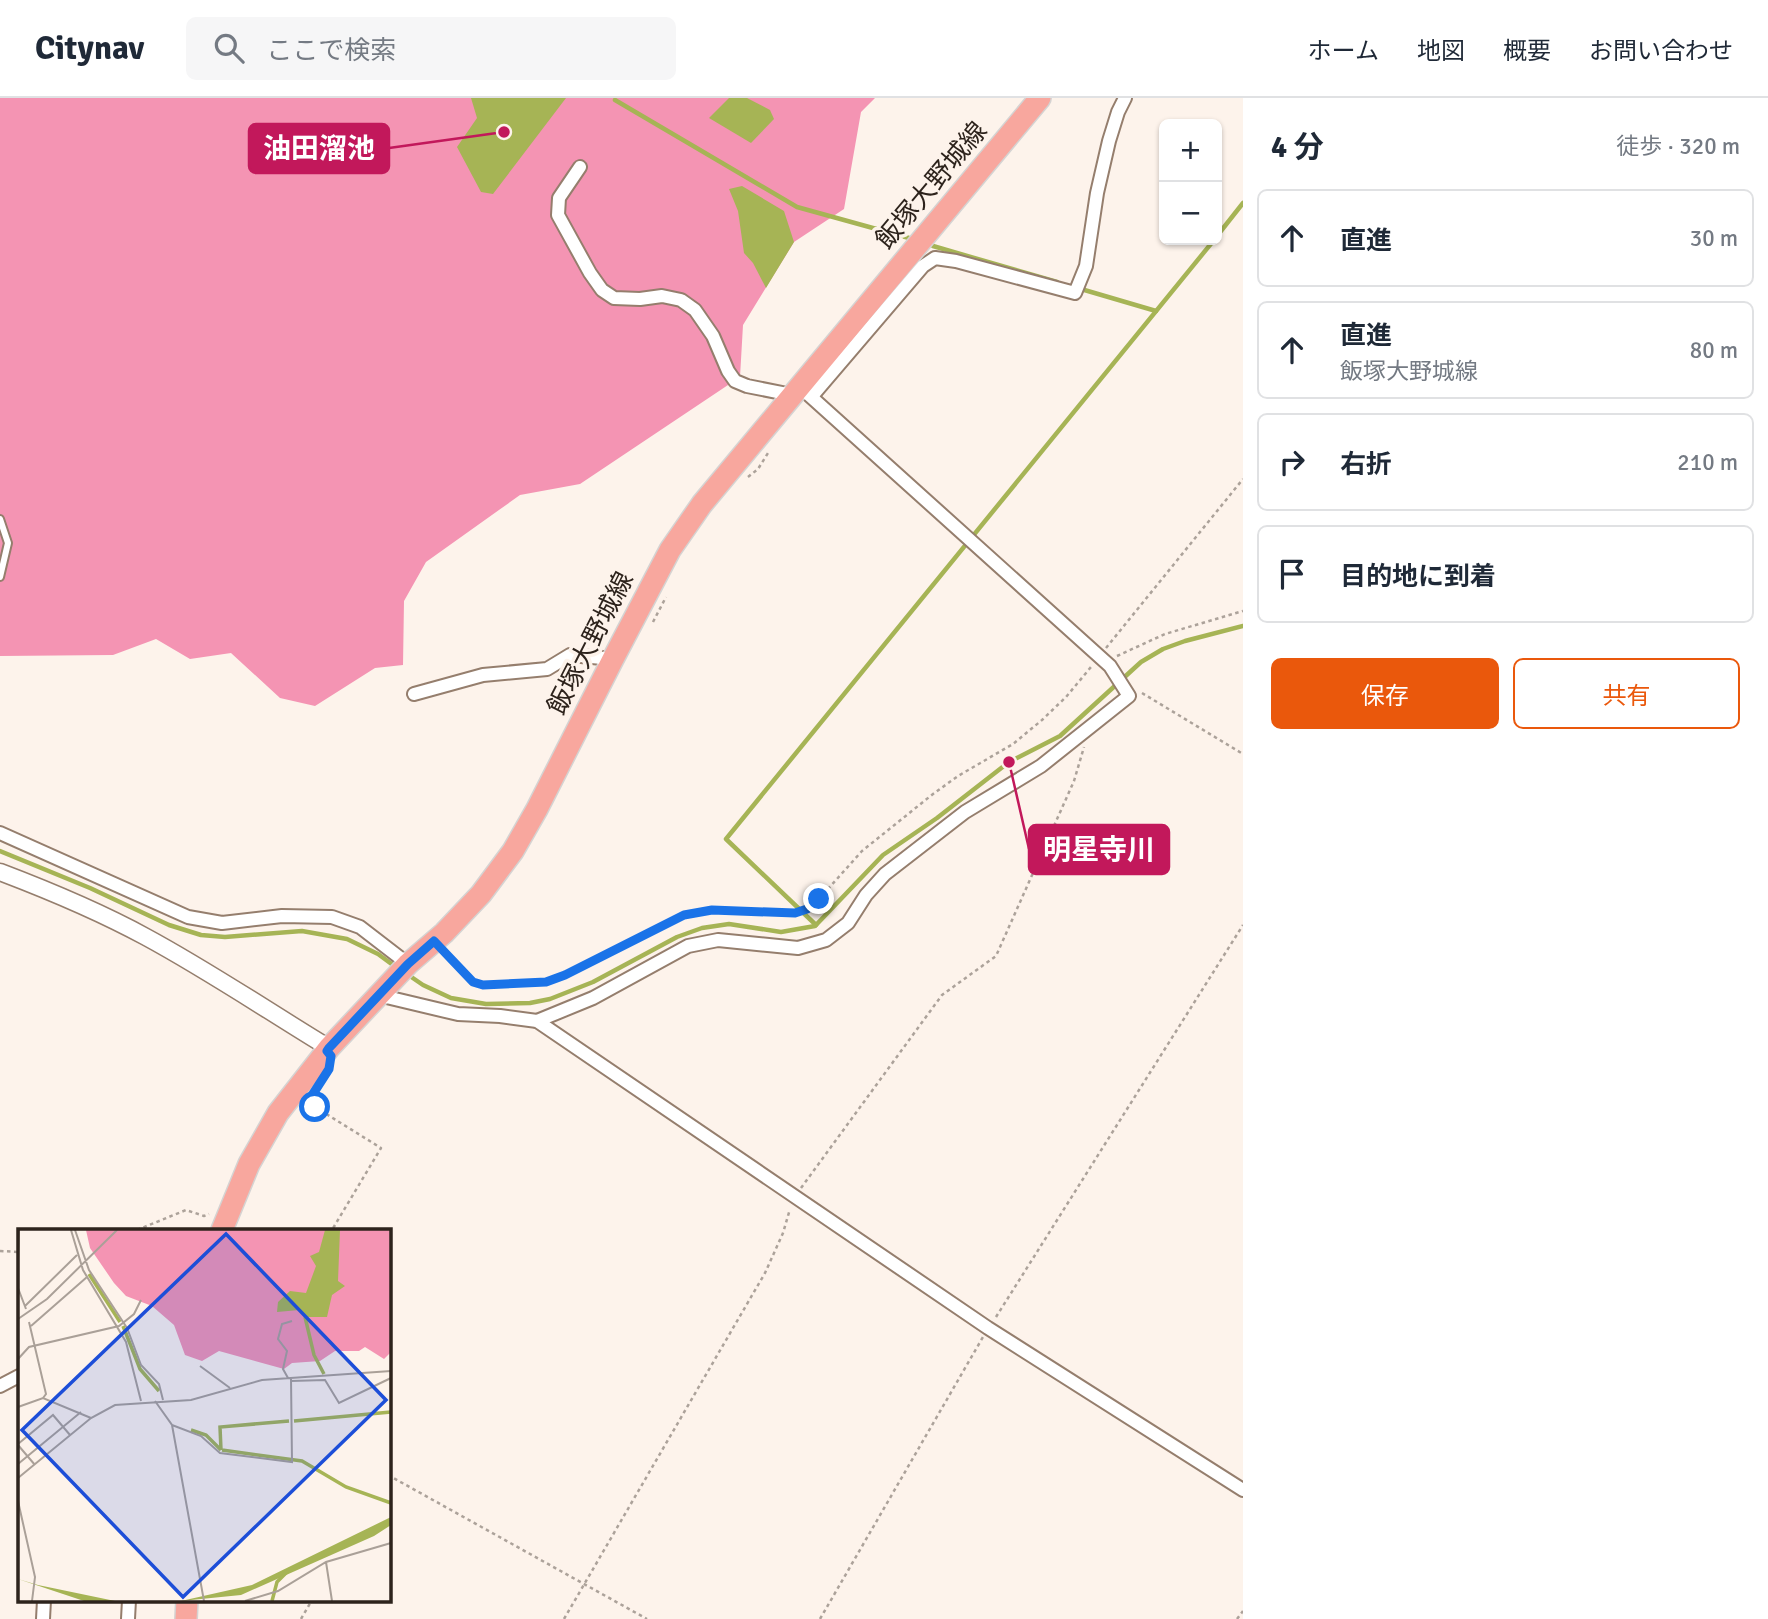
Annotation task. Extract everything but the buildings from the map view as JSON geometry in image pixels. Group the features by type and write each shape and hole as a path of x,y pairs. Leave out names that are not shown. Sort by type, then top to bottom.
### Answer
{"main road":[{"name":"飯塚大野城線","path":"217,1222 278,1113 329,1048 408,964 481,894 513,850 537,809 670,550 702,504 759,435 801,392 1040,98"}],"street":[{"path":"801,392 922,266 935,258 956,261 1075,293 1086,266 1097,193 1109,141 1125,98"},
{"path":"537,1021 593,998 688,946 718,940 798,948 826,940 848,923 866,895 885,874 965,812 1041,766 1129,696 1110,666 801,392 747,386 735,381 713,336 695,310 681,299 662,296 614,298 602,290 558,215 559,198 580,167"},
{"path":"415,694 483,675 547,669 570,655 613,659"},
{"path":"0,833 188,917 222,923 282,916 332,917 360,926 408,964"},
{"path":"0,872 45,889 145,936 329,1048"},
{"path":"384,989 458,1014 537,1021 988,1328 1243,1490"},
{"path":"0,1386 18,1377"}],"lane":[{"path":"0,519 8,543 0,577"}],"path":[{"path":"743,482 758,469 768,454 759,435"},
{"path":"434,941 473,982 483,985 546,982 684,915 712,910 795,913 807,909 830,889 862,850 958,776 1013,744 1066,697 1243,479"},
{"path":"648,632 666,598"},
{"path":"1099,656 1117,656 1165,634 1243,611"},
{"path":"1129,696 1140,692 1243,754"},
{"path":"564,1619 765,1273 783,1233 794,1197 942,995 996,956 1074,781 1090,728"},
{"path":"820,1619 988,1328 1243,925"},
{"path":"311,1097 315,1107 381,1148 333,1229"},
{"path":"139,1229 186,1210 217,1222"},
{"path":"0,1251 18,1252"},
{"path":"390,1476 648,1619"},
{"path":"301,1619 311,1602"},
{"path":"1237,1619 1243,1611"}],"shaded area":[{"path":"0,98 875,98 861,112 844,209 794,242 743,325 740,377 580,484 520,495 426,562 404,601 403,665 375,668 315,706 280,698 231,653 190,659 156,639 113,655 0,656"},
{"path":"471,98 566,98 493,194 481,192 457,147 477,118"},
{"path":"729,98 747,98 770,110 774,119 751,143 709,118"},
{"path":"742,186 784,211 794,242 766,288 753,263 744,253 738,211 729,189"}],"waterway":[{"path":"615,100 797,207 909,238"},
{"path":"1222,230 1243,203"},
{"path":"816,925 726,839 1210,245"},
{"path":"933,246 1057,282"},
{"path":"1081,289 1156,311"},
{"path":"816,925 883,855 937,818 1009,762 1060,736 1141,662 1163,649 1185,641 1243,626"},
{"path":"0,851 90,888 169,925 201,935 225,937 302,931 347,939 378,954 397,968"},
{"path":"407,974 451,998 486,1004 530,1003 550,999 593,982 677,937 702,928 729,924 781,932 815,926"}],"place":[{"name":"油田溜池","path":"504,132"},
{"name":"明星寺川","path":"1009,762"}],"route":[{"path":"315,1107 311,1097 329,1069 329,1048 408,964 434,941 473,982 483,985 546,982 684,915 712,910 795,913 807,909 819,899"}]}
